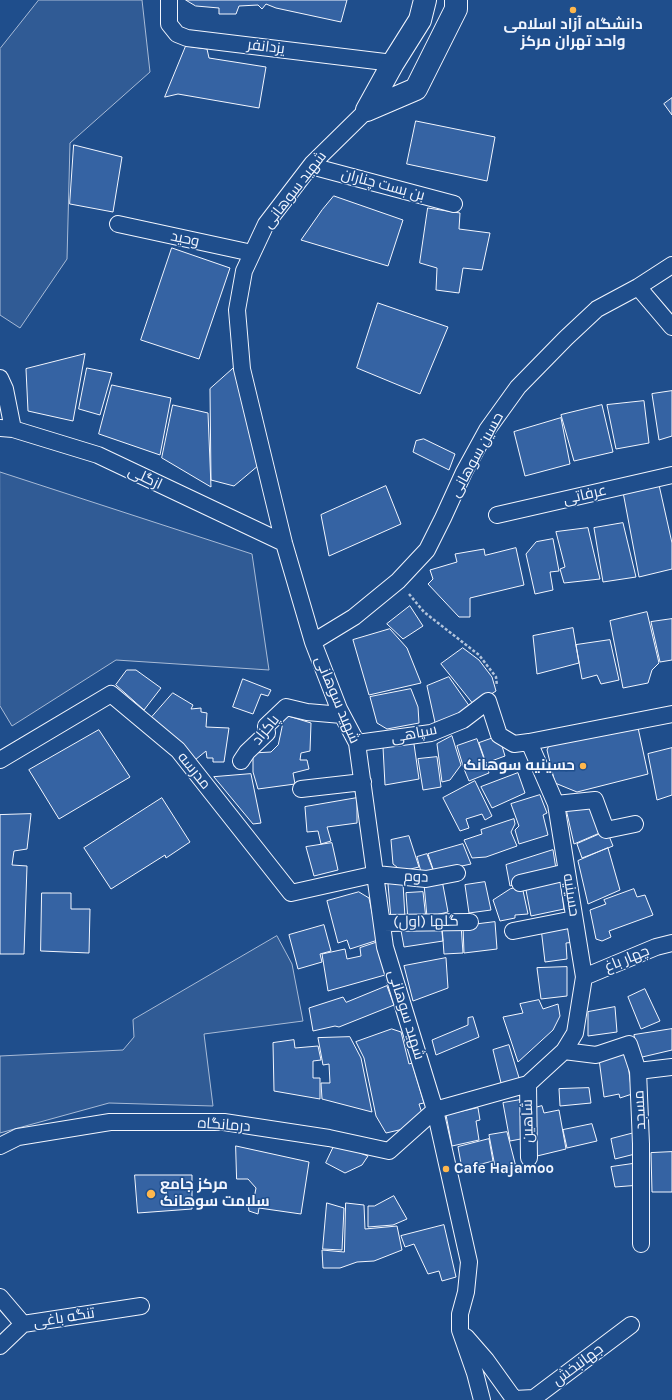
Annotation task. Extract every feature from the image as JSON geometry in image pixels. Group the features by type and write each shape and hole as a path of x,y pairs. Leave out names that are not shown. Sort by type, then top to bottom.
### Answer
{"main road":[{"name":"شهید سوهانی","path":"367,110 393,63 420,20 424,0"},
{"name":"شهید سوهانی","path":"367,110 416,89 456,9 456,0"}],"street":[{"name":"یزدانفر","path":"169,0 169,24 177,34 187,38 393,63"},
{"name":"شهید سوهانی","path":"367,110 311,166 266,224 244,271 237,310 242,369 284,543 313,642 342,715 357,743 385,947 435,1110 469,1262 466,1292 460,1314 460,1330"},
{"name":"بن بست چناران","path":"311,166 454,204"},
{"name":"وحید","path":"118,224 252,253"},
{"name":"حسین سوهانی","path":"313,642 354,617 398,581 427,550 464,472 487,430 518,387 597,309 638,287 672,265"},
{"path":"638,287 672,327"},
{"path":"0,378 6,389 7,429"},
{"name":"ازگلی","path":"7,429 98,456 284,543"},
{"name":"عرفاتی","path":"497,515 672,475"},
{"name":"مدرسه","path":"0,760 112,694 178,750 291,893 376,874"},
{"path":"488,701 499,735 514,744 672,714"},
{"name":"سپاهی","path":"357,743 431,733 463,720 488,701"},
{"name":"پاکزاد","path":"241,761 247,752 267,733 266,726 286,707 307,712 342,715"},
{"name":"حسینیه","path":"528,1084 564,1051 574,1032 584,977 556,804 529,742"},
{"path":"301,789 363,782"},
{"path":"556,804 595,800 606,830 635,824"},
{"path":"520,883 567,872"},
{"name":"دوم","path":"376,874 426,879 457,873"},
{"path":"513,931 574,919"},
{"name":"گلها (اول)","path":"382,923 470,922"},
{"name":"چهار باغ","path":"584,977 656,947 672,943"},
{"name":"مسجد","path":"564,1051 596,1055 629,1044 638,1071 642,1144 641,1244"},
{"path":"638,1071 672,1067"},
{"path":"435,1110 528,1084"},
{"name":"شاهین","path":"528,1084 529,1158"},
{"name":"درمانگاه","path":"0,1146 18,1137 110,1122 224,1122 329,1138 388,1151 435,1110"},
{"name":"تنگه باغی","path":"0,1297 22,1324 141,1306"},
{"path":"0,1346 22,1324"},
{"name":"جهانبخش","path":"460,1330 486,1360 514,1400 534,1398 631,1325"},
{"path":"460,1330 475,1373 482,1400"}],"path":[{"path":"398,581 424,612 479,655 496,676 498,692 488,701"}],"shaded area":[{"path":"39,0 142,0 150,72 70,143 67,259 20,328 0,315 0,49"},
{"path":"0,472 252,554 269,670 116,660 12,726 0,706"},
{"path":"277,936 292,964 303,1021 204,1034 213,1106 109,1103 0,1133 0,1056 123,1050 134,1037 133,1020"}],"building":[{"path":"186,0 347,0 341,22 276,8 266,4 262,9 258,5 239,6 236,14 219,14 219,8 196,6"},
{"path":"186,46 207,49 209,58 266,67 259,108 178,94 165,97"},
{"path":"672,98 672,115 664,104"},
{"path":"416,121 495,137 487,181 407,164"},
{"path":"74,145 122,157 113,212 70,204"},
{"path":"334,196 403,220 388,266 301,240 322,210"},
{"path":"428,208 460,213 459,229 490,233 482,270 463,268 459,293 436,290 437,268 420,263"},
{"path":"172,248 230,268 199,359 141,340"},
{"path":"378,303 448,327 420,394 357,368"},
{"path":"85,354 73,421 28,411 26,369"},
{"path":"237,365 259,465 234,486 211,480 210,389"},
{"path":"87,368 112,373 100,415 79,409"},
{"path":"112,385 171,398 160,455 99,434"},
{"path":"672,391 672,436 659,440 652,394"},
{"path":"644,401 649,443 616,449 607,405"},
{"path":"173,405 208,413 211,487 162,458"},
{"path":"602,405 613,452 574,461 561,415"},
{"path":"561,418 570,464 525,476 514,432"},
{"path":"424,439 455,454 449,470 413,452 416,441"},
{"path":"659,485 672,543 672,569 639,577 623,492"},
{"path":"386,486 401,524 329,556 321,515"},
{"path":"623,523 636,577 603,582 594,528"},
{"path":"588,528 600,579 564,583 560,569 565,567 556,532"},
{"path":"553,539 559,571 550,572 553,590 535,594 526,554 536,542"},
{"path":"516,548 524,585 470,598 470,617 459,617 428,584 433,579 430,570 457,562 455,554 484,549 485,555"},
{"path":"410,606 423,626 403,639 387,624"},
{"path":"647,612 659,663 652,670 648,683 623,688 610,621"},
{"path":"672,619 672,660 660,662 651,622"},
{"path":"573,628 579,663 537,674 533,636"},
{"path":"390,629 407,648 421,683 369,695 353,640"},
{"path":"610,640 619,680 601,684 597,675 582,679 576,645"},
{"path":"463,648 479,660 492,677 496,691 474,705 441,664"},
{"path":"127,670 136,670 161,688 144,710 116,685"},
{"path":"449,677 470,707 436,727 427,686"},
{"path":"243,679 271,690 268,696 261,694 253,714 233,707"},
{"path":"411,689 418,707 419,723 387,729 377,723 370,697"},
{"path":"173,693 193,705 191,709 201,708 201,712 207,713 206,727 229,728 224,762 213,762 213,758 207,758 206,751 195,760 182,745 152,717"},
{"path":"285,715 311,723 310,751 301,753 300,760 307,760 309,769 293,773 295,784 258,789 253,772 253,753 271,752 278,745"},
{"path":"637,723 648,774 577,792 555,783 547,750 551,741"},
{"path":"99,730 130,777 59,819 29,770"},
{"path":"452,736 461,765 450,780 442,782 437,744"},
{"path":"499,736 505,756 486,763 479,743"},
{"path":"477,739 489,773 469,781 457,746"},
{"path":"414,744 419,779 385,785 383,747"},
{"path":"672,748 672,795 657,800 648,754"},
{"path":"437,757 441,787 423,790 418,759"},
{"path":"518,773 525,793 492,808 481,787"},
{"path":"251,774 261,823 253,824 214,777"},
{"path":"475,781 492,816 485,820 482,814 466,819 469,828 460,831 443,798"},
{"path":"540,795 547,813 543,815 548,835 519,844 515,830 519,826 511,804"},
{"path":"162,798 190,842 166,858 165,855 111,889 84,848"},
{"path":"357,798 357,823 327,827 331,841 321,844 318,831 307,832 305,807"},
{"path":"593,805 602,832 574,844 566,809"},
{"path":"31,814 27,849 14,851 12,865 27,866 24,954 0,954 0,815"},
{"path":"514,819 515,824 511,832 517,846 486,857 472,858 464,840 482,834 481,830"},
{"path":"607,831 613,846 582,858 577,844"},
{"path":"409,836 419,867 402,871 393,864 391,840"},
{"path":"332,843 338,870 314,876 306,847"},
{"path":"463,844 471,864 434,872 428,854"},
{"path":"608,848 620,890 588,904 578,861"},
{"path":"553,850 556,869 510,886 506,865"},
{"path":"427,854 433,870 421,872 417,857"},
{"path":"560,877 564,909 531,916 525,885"},
{"path":"442,880 448,912 427,917 424,884"},
{"path":"485,882 491,910 469,913 465,885"},
{"path":"403,883 405,918 391,919 388,884"},
{"path":"522,886 528,914 515,915 515,918 500,921 493,900 510,889"},
{"path":"634,889 637,897 645,895 653,915 609,931 611,937 602,941 596,939 590,910 606,904 604,900"},
{"path":"359,892 369,898 378,940 350,949 347,940 338,943 327,901"},
{"path":"423,892 426,919 408,921 406,893"},
{"path":"42,893 71,893 71,909 90,909 89,953 41,951"},
{"path":"573,921 576,942 566,943 567,959 545,962 541,928"},
{"path":"495,922 497,949 464,953 463,926"},
{"path":"441,924 443,941 404,947 400,925"},
{"path":"324,925 331,951 320,954 322,962 298,969 289,935"},
{"path":"461,925 463,953 444,954 442,926"},
{"path":"378,942 385,975 328,991 322,954 345,949 347,959 361,956 360,948"},
{"path":"446,958 448,988 413,1001 404,966"},
{"path":"567,967 567,996 541,999 537,968"},
{"path":"387,986 394,1005 339,1027 335,1026 313,1031 309,1008 343,997 346,1002"},
{"path":"645,989 660,1021 641,1029 628,997"},
{"path":"539,1000 543,1009 558,1004 560,1016 553,1030 518,1062 503,1017 523,1013 520,1004"},
{"path":"615,1007 617,1032 588,1036 588,1012"},
{"path":"473,1017 479,1037 436,1055 432,1040 468,1025 468,1018"},
{"path":"392,1029 401,1032 409,1064 412,1063 424,1103 419,1104 423,1116 412,1127 386,1133 376,1116 364,1058 356,1042"},
{"path":"672,1029 672,1050 638,1058 634,1035"},
{"path":"350,1037 361,1058 372,1112 322,1099 321,1083 330,1083 329,1064 323,1065 318,1038"},
{"path":"294,1040 295,1048 318,1046 321,1060 313,1061 313,1078 320,1078 320,1099 274,1091 273,1043"},
{"path":"509,1045 520,1081 502,1087 493,1050"},
{"path":"626,1050 632,1094 620,1098 619,1094 604,1097 599,1059"},
{"path":"589,1088 591,1103 560,1106 559,1089"},
{"path":"520,1100 526,1138 510,1141 503,1103"},
{"path":"542,1106 544,1113 559,1110 566,1149 537,1156 531,1109"},
{"path":"478,1108 480,1120 476,1121 479,1140 452,1146 446,1115"},
{"path":"592,1124 597,1141 567,1148 563,1130"},
{"path":"507,1132 516,1167 496,1172 489,1135"},
{"path":"638,1132 639,1153 615,1159 611,1139"},
{"path":"489,1139 493,1161 462,1169 458,1147"},
{"path":"335,1144 368,1156 362,1165 345,1173 326,1163"},
{"path":"236,1146 309,1162 301,1214 259,1208 258,1214 249,1211 248,1204 253,1204 256,1188 248,1179 237,1179"},
{"path":"672,1152 672,1192 652,1192 651,1153"},
{"path":"639,1163 640,1185 615,1187 611,1167"},
{"name":"مرکز جامع سلامت سوهانک","path":"135,1175 192,1175 192,1209 138,1213"},
{"path":"394,1196 407,1219 393,1225 368,1227 368,1206 374,1206"},
{"path":"327,1203 344,1208 342,1250 323,1249"},
{"path":"346,1203 364,1205 365,1229 397,1226 402,1250 374,1261 357,1262 340,1268 323,1268 322,1250 344,1252"},
{"path":"444,1225 456,1277 442,1281 439,1271 428,1274 414,1244 405,1247 401,1236"}],"place":[{"name":"دانشگاه آزاد اسلامی واحد تهران مرکز","path":"573,10"},
{"name":"حسینیه سوهانک","path":"583,766"},
{"name":"Cafe Hajamoo","path":"446,1169"},
{"name":"مرکز جامع سلامت سوهانک","path":"151,1194"}]}
